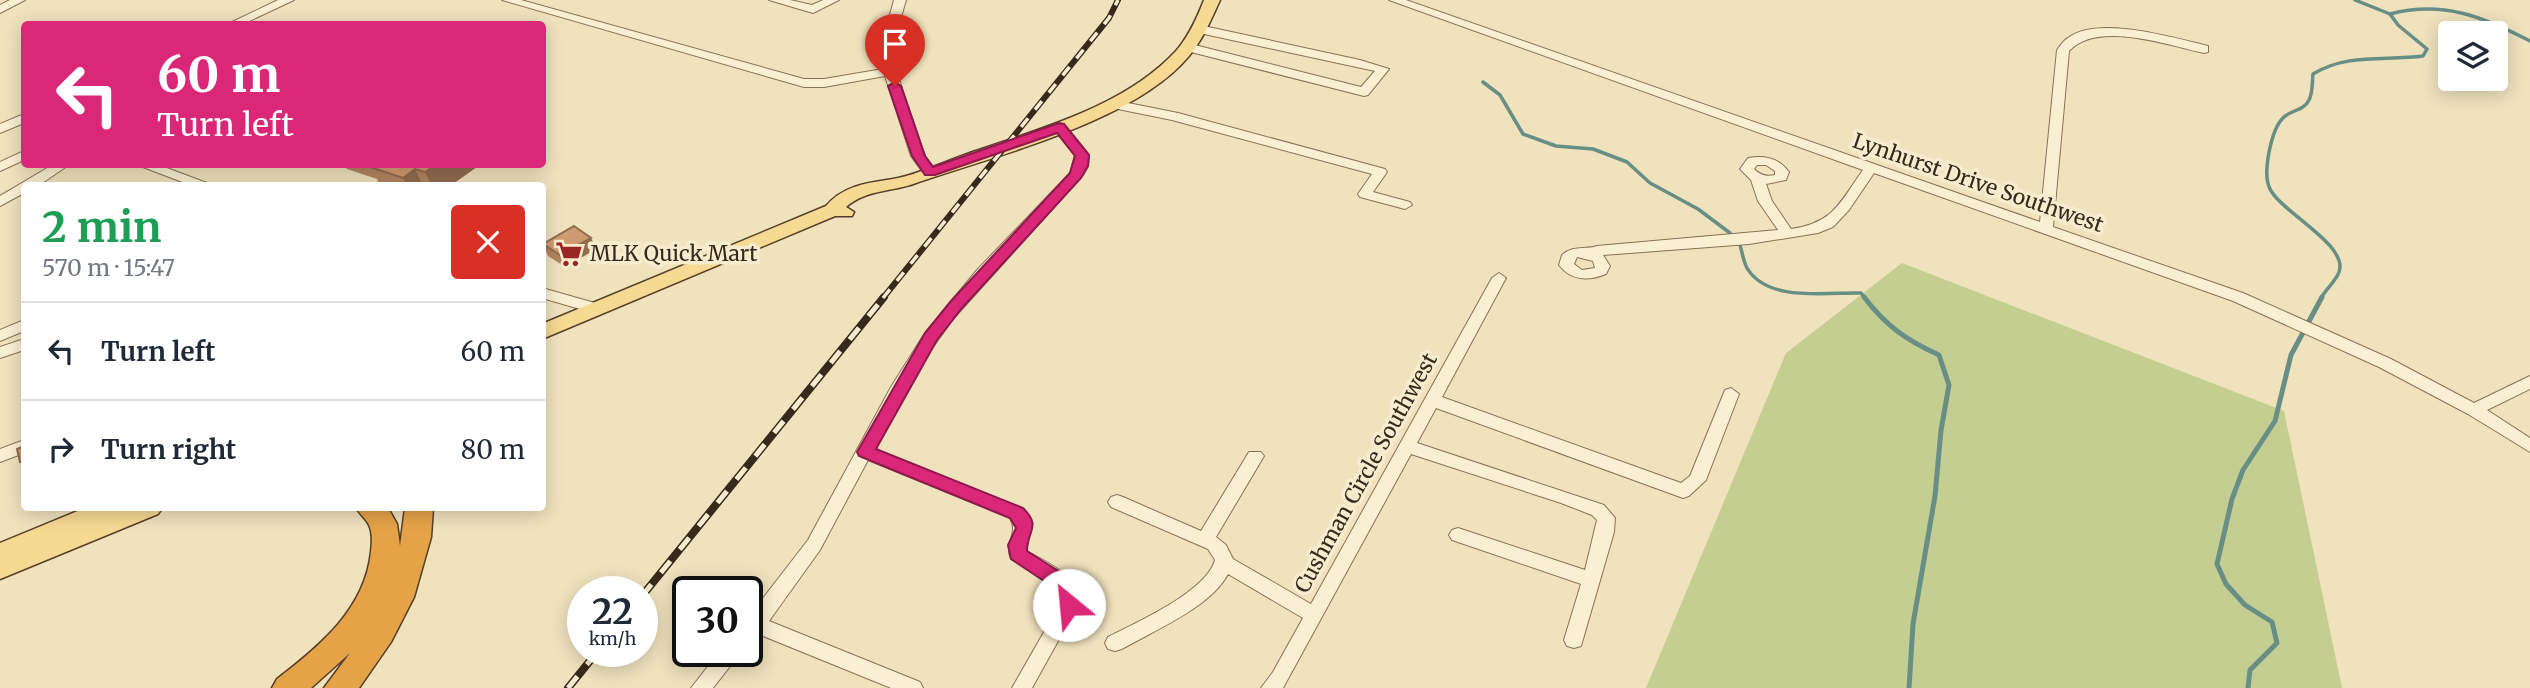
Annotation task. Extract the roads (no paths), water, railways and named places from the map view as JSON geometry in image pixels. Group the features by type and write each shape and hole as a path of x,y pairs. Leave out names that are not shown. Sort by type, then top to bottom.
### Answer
{"highway":[{"path":"384,511 406,567"},
{"path":"288,688 341,643 372,599 386,558 384,511"},
{"path":"340,688 387,623 400,595 406,567 417,542 421,521 419,511"}],"main road":[{"path":"546,330 833,210 846,212 891,194 894,185 1059,127 1113,104 1167,67 1187,47 1199,29 1212,0"},
{"path":"0,553 101,511"},
{"path":"0,569 143,511"}],"street":[{"path":"0,9 19,0"},
{"path":"241,21 288,0"},
{"path":"508,0 804,83 824,83 890,71"},
{"path":"775,0 813,9 833,0"},
{"path":"900,0 899,13 885,48 890,71 919,156 930,173"},
{"name":"Lynhurst Drive Southwest","path":"1395,0 2238,297 2385,363 2474,410 2530,446"},
{"path":"1187,47 1364,92 1383,69 1292,47 1199,29"},
{"path":"2045,229 2048,221 2063,50 2066,43 2081,35 2106,32 2204,50"},
{"path":"1113,104 1172,116 1380,172 1365,194 1405,205"},
{"path":"763,614 788,584 814,545 931,337 1076,175 1081,166 1082,155 1059,127"},
{"path":"0,167 21,156"},
{"path":"33,182 57,168"},
{"path":"153,168 196,182"},
{"path":"1592,254 1597,251 1813,230 1828,224 1870,169"},
{"path":"1758,179 1765,203 1787,233"},
{"path":"5,199 21,189"},
{"name":"Cushman Circle Southwest","path":"1271,688 1280,678 1499,278"},
{"path":"546,294 597,309"},
{"path":"0,337 21,326"},
{"path":"0,353 21,345"},
{"path":"2474,410 2530,382"},
{"path":"1432,400 1683,491 1697,480 1731,394"},
{"path":"1407,446 1598,510 1606,518 1605,532 1574,640"},
{"path":"0,456 21,447"},
{"path":"865,452 1016,513 1025,528 1017,554 1067,586 1071,596 1069,605 1022,688"},
{"path":"1205,540 1255,456"},
{"path":"1115,643 1200,594 1224,563 1223,555 1214,544 1117,502"},
{"path":"1458,535 1592,580"},
{"path":"1224,563 1314,615"},
{"path":"763,633 913,688"},
{"path":"701,688 719,667"}],"waterway":[{"path":"2355,0 2390,14"},
{"path":"2390,14 2427,9 2462,13 2530,41"},
{"path":"2321,298 2338,275 2339,262 2324,240 2287,208 2270,189 2267,163 2272,142 2283,118 2307,104 2312,91 2313,74 2326,67 2353,60 2423,56 2427,49 2398,25 2390,14"},
{"path":"1483,82 1500,95 1523,134 1556,146 1593,149 1627,162 1650,183 1698,209 1730,233"},
{"path":"1739,242 1747,268 1769,287 1799,293 1861,293 1865,298"},
{"path":"1864,297 1897,331 1939,355 1949,385 1941,430 1935,496 1913,624 1909,688"},
{"path":"2248,688 2250,670 2277,643 2272,622 2245,605 2226,584 2217,564 2232,499 2243,470 2275,421 2291,355 2322,297"}],"railway":[{"path":"883,298 1109,18 1118,0"},
{"path":"658,576 884,297"},
{"path":"568,688 585,667"}],"place":[{"name":"MLK Quick Mart","path":"569,254"}]}
